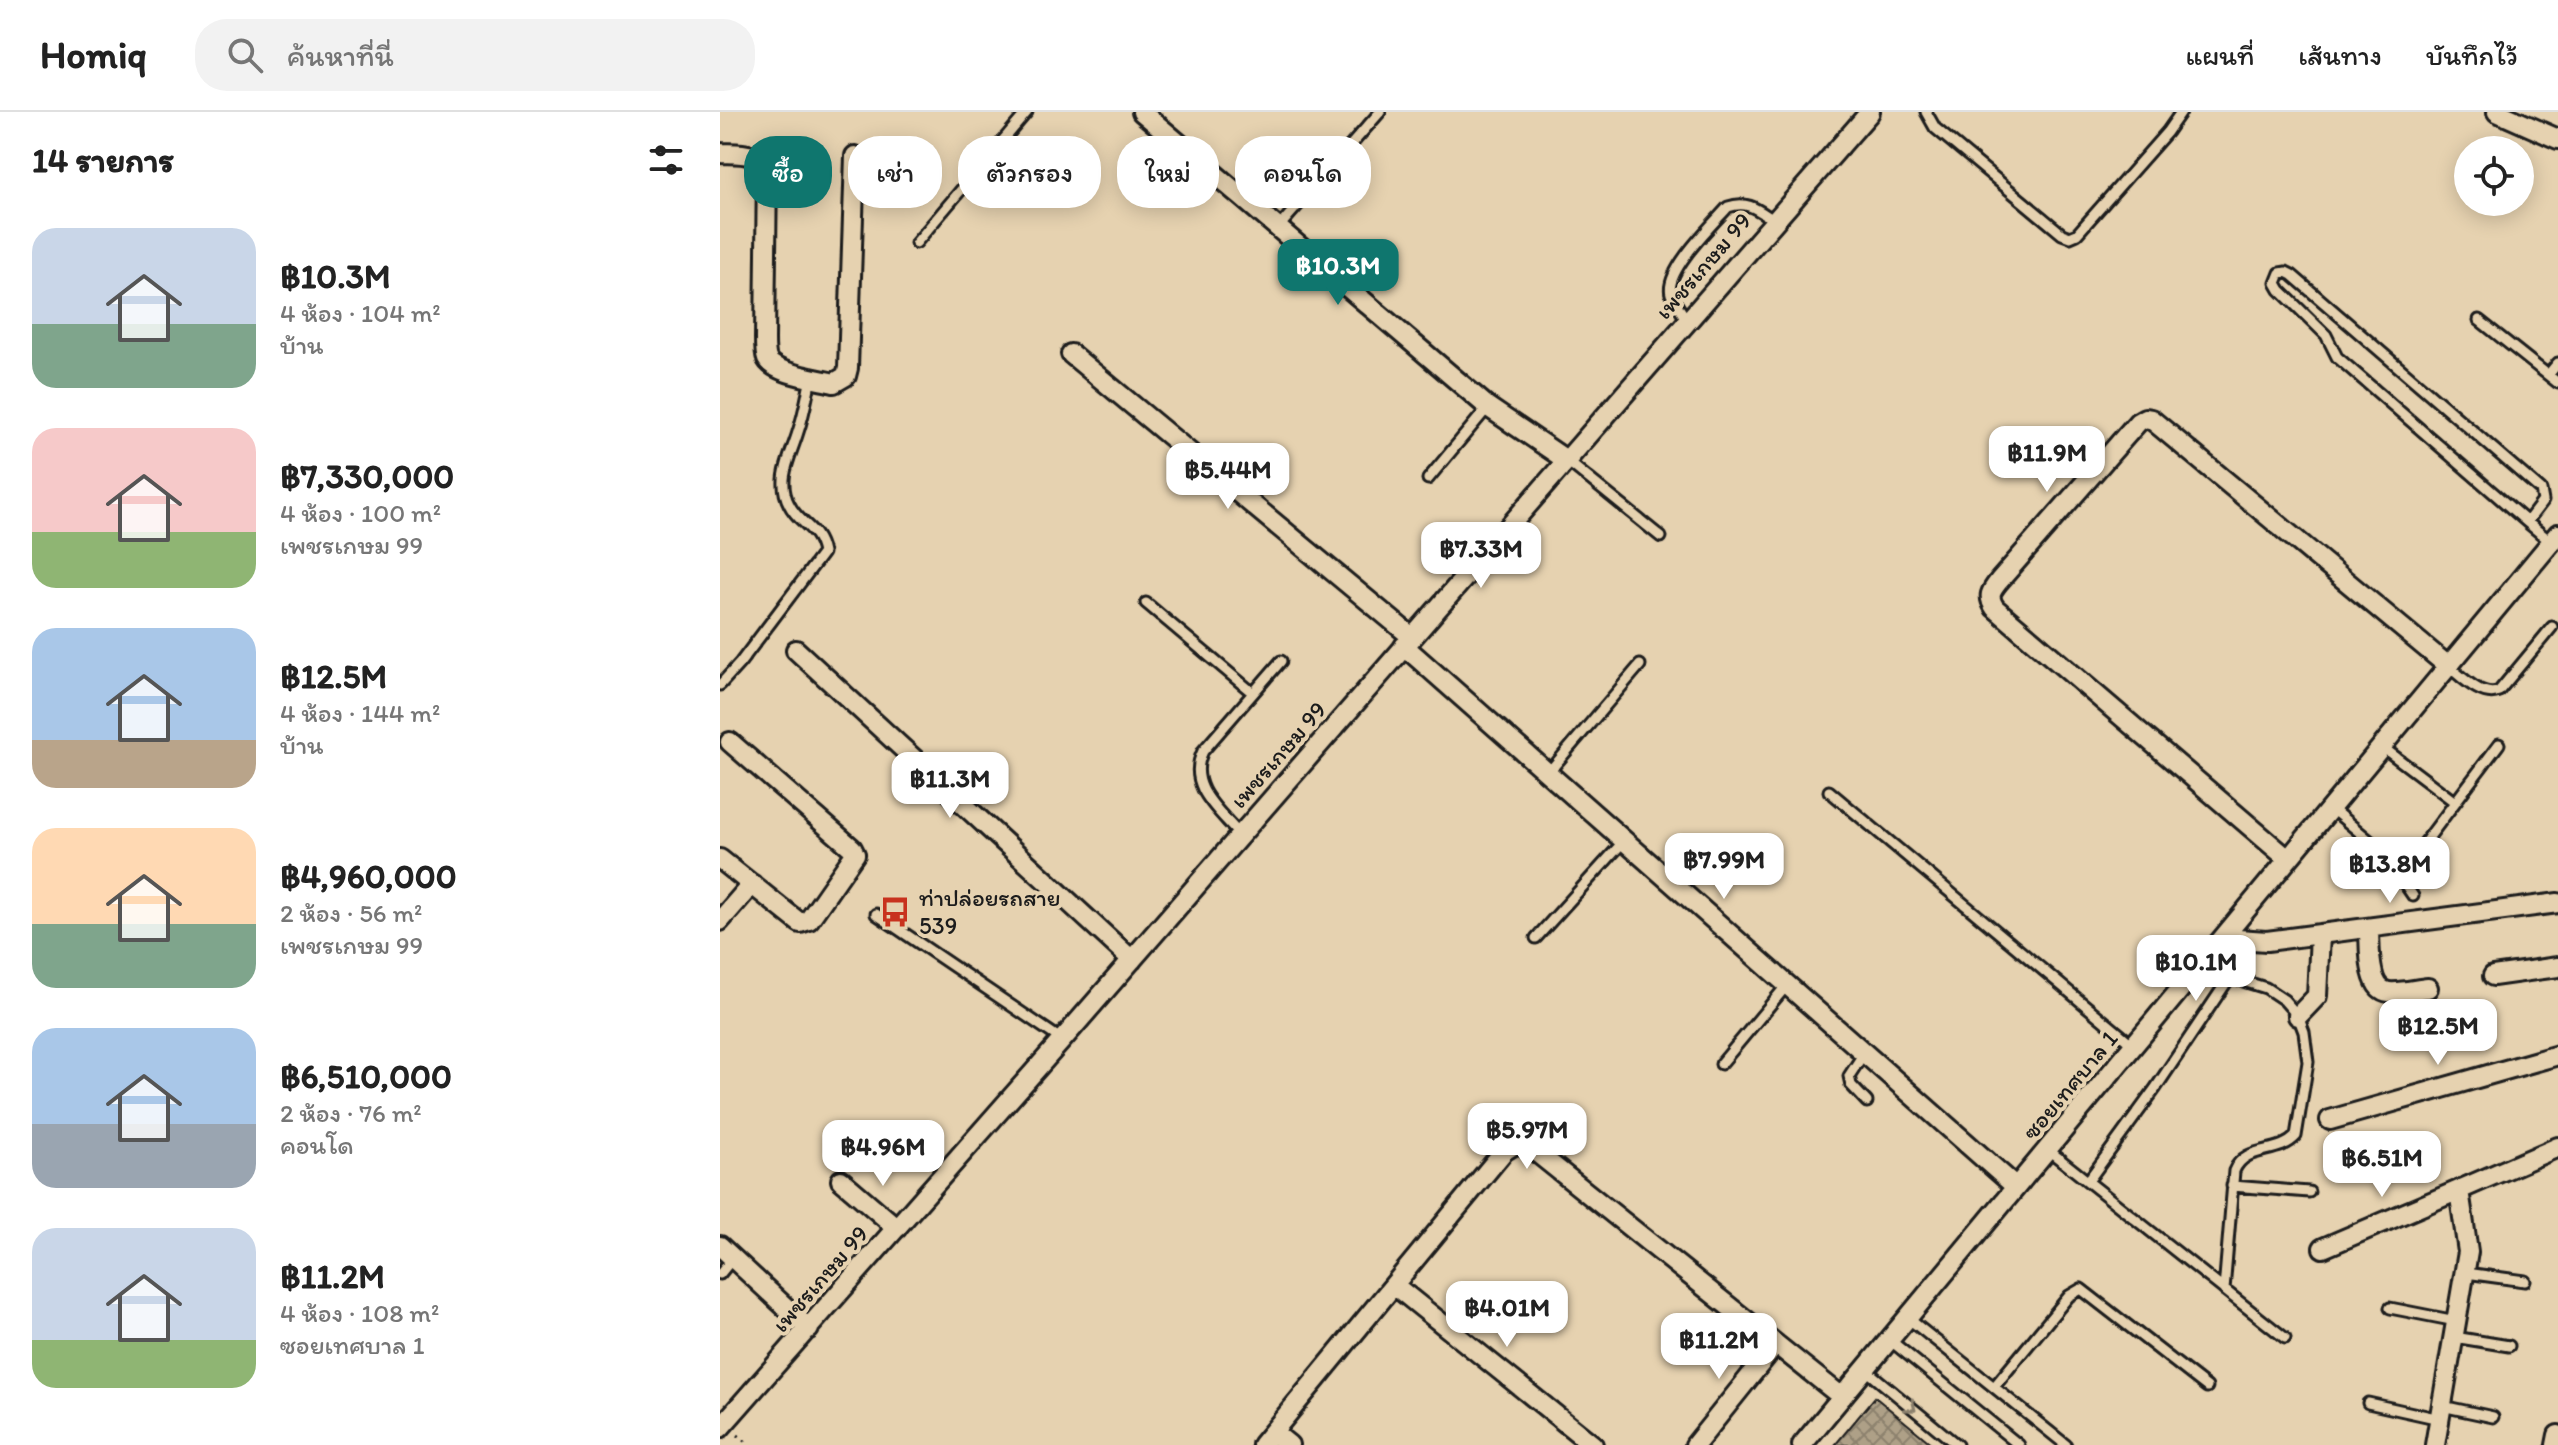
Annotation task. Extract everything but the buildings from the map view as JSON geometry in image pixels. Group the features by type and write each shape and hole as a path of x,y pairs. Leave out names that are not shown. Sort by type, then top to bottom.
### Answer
{"street":[{"path":"1142,112 1488,407 1566,460"},
{"path":"2498,112 2558,139"},
{"name":"เพชรเกษม 99","path":"720,1428 1775,221 1858,116"},
{"path":"720,153 758,158 765,163 766,355 769,363 777,369 834,383 846,376 853,208"},
{"path":"1071,354 1408,642 1548,773 2016,1187"},
{"path":"2288,859 1995,608 1990,592 1999,581 2138,422 2151,419 2448,666"},
{"name":"ซอยเทศบาล 1","path":"1802,1445 2554,538"},
{"path":"796,650 1132,960"},
{"path":"720,859 800,923 806,923 855,854 852,848 730,742"},
{"path":"720,921 752,884"},
{"path":"2223,938 2267,941 2558,903"},
{"path":"2369,930 2375,982 2380,989 2388,992 2428,988"},
{"path":"2298,1016 2317,996 2320,935"},
{"path":"2493,976 2558,967"},
{"path":"2330,1120 2558,1055"},
{"path":"1289,1445 1267,1438 1504,1151 1517,1143 1531,1148 1842,1397"},
{"path":"2323,1248 2558,1147"},
{"path":"841,1180 897,1228"},
{"path":"2435,1445 2466,1273 2468,1238 2459,1190"},
{"path":"727,1252 809,1329"},
{"path":"1394,1285 1593,1445"},
{"path":"1695,1445 1776,1344"},
{"path":"2556,1445 2558,1435"}],"lane":[{"path":"916,243 1027,112"},
{"path":"1277,229 1380,112"},
{"path":"1926,112 1935,128 2062,234 2070,237 2077,234 2181,112"},
{"path":"1687,321 1671,293 1671,283 1677,267 1728,207 1738,203 1749,204 1775,221"},
{"path":"2527,522 2543,501 2541,490 2292,275 2280,273 2276,283 2280,290 2326,335 2337,357 2527,522 2554,538"},
{"path":"2479,320 2558,383"},
{"path":"2548,375 2558,363"},
{"path":"720,685 823,553 820,538 790,508 783,491 785,469 799,431 811,378"},
{"path":"1428,479 1488,407"},
{"path":"1566,460 1661,537"},
{"path":"1146,603 1253,693"},
{"path":"2448,666 2483,692 2493,694 2499,691 2552,627"},
{"path":"1240,835 1205,793 1198,780 1196,766 1203,751 1281,661"},
{"path":"1548,773 1640,665"},
{"path":"2420,849 2499,744"},
{"path":"2381,746 2455,802"},
{"path":"1829,791 2134,1046"},
{"path":"2332,809 2383,852 2413,896"},
{"path":"1536,938 1624,841"},
{"path":"876,914 1062,1040"},
{"path":"2201,964 2266,988 2284,1000 2298,1016 2304,1032 2308,1062 2296,1136 2282,1147 2246,1155 2238,1161 2232,1186 2224,1290"},
{"path":"2088,1181 2155,1089 2230,977"},
{"path":"1721,1064 1787,985"},
{"path":"1864,1053 1849,1076 1851,1085 1867,1102"},
{"path":"2047,1149 2285,1338"},
{"path":"2232,1186 2309,1192"},
{"path":"720,1274 727,1252"},
{"path":"2466,1273 2525,1281"},
{"path":"1994,1387 2069,1296 2081,1289 2207,1387"},
{"path":"2390,1308 2509,1346"},
{"path":"1909,1319 2066,1445"},
{"path":"1891,1341 2019,1445"},
{"path":"1865,1369 1957,1445"},
{"path":"2368,1403 2493,1417"}],"place":[{"name":"ท่าปล่อยรถสาย 539","path":"895,912"}]}
